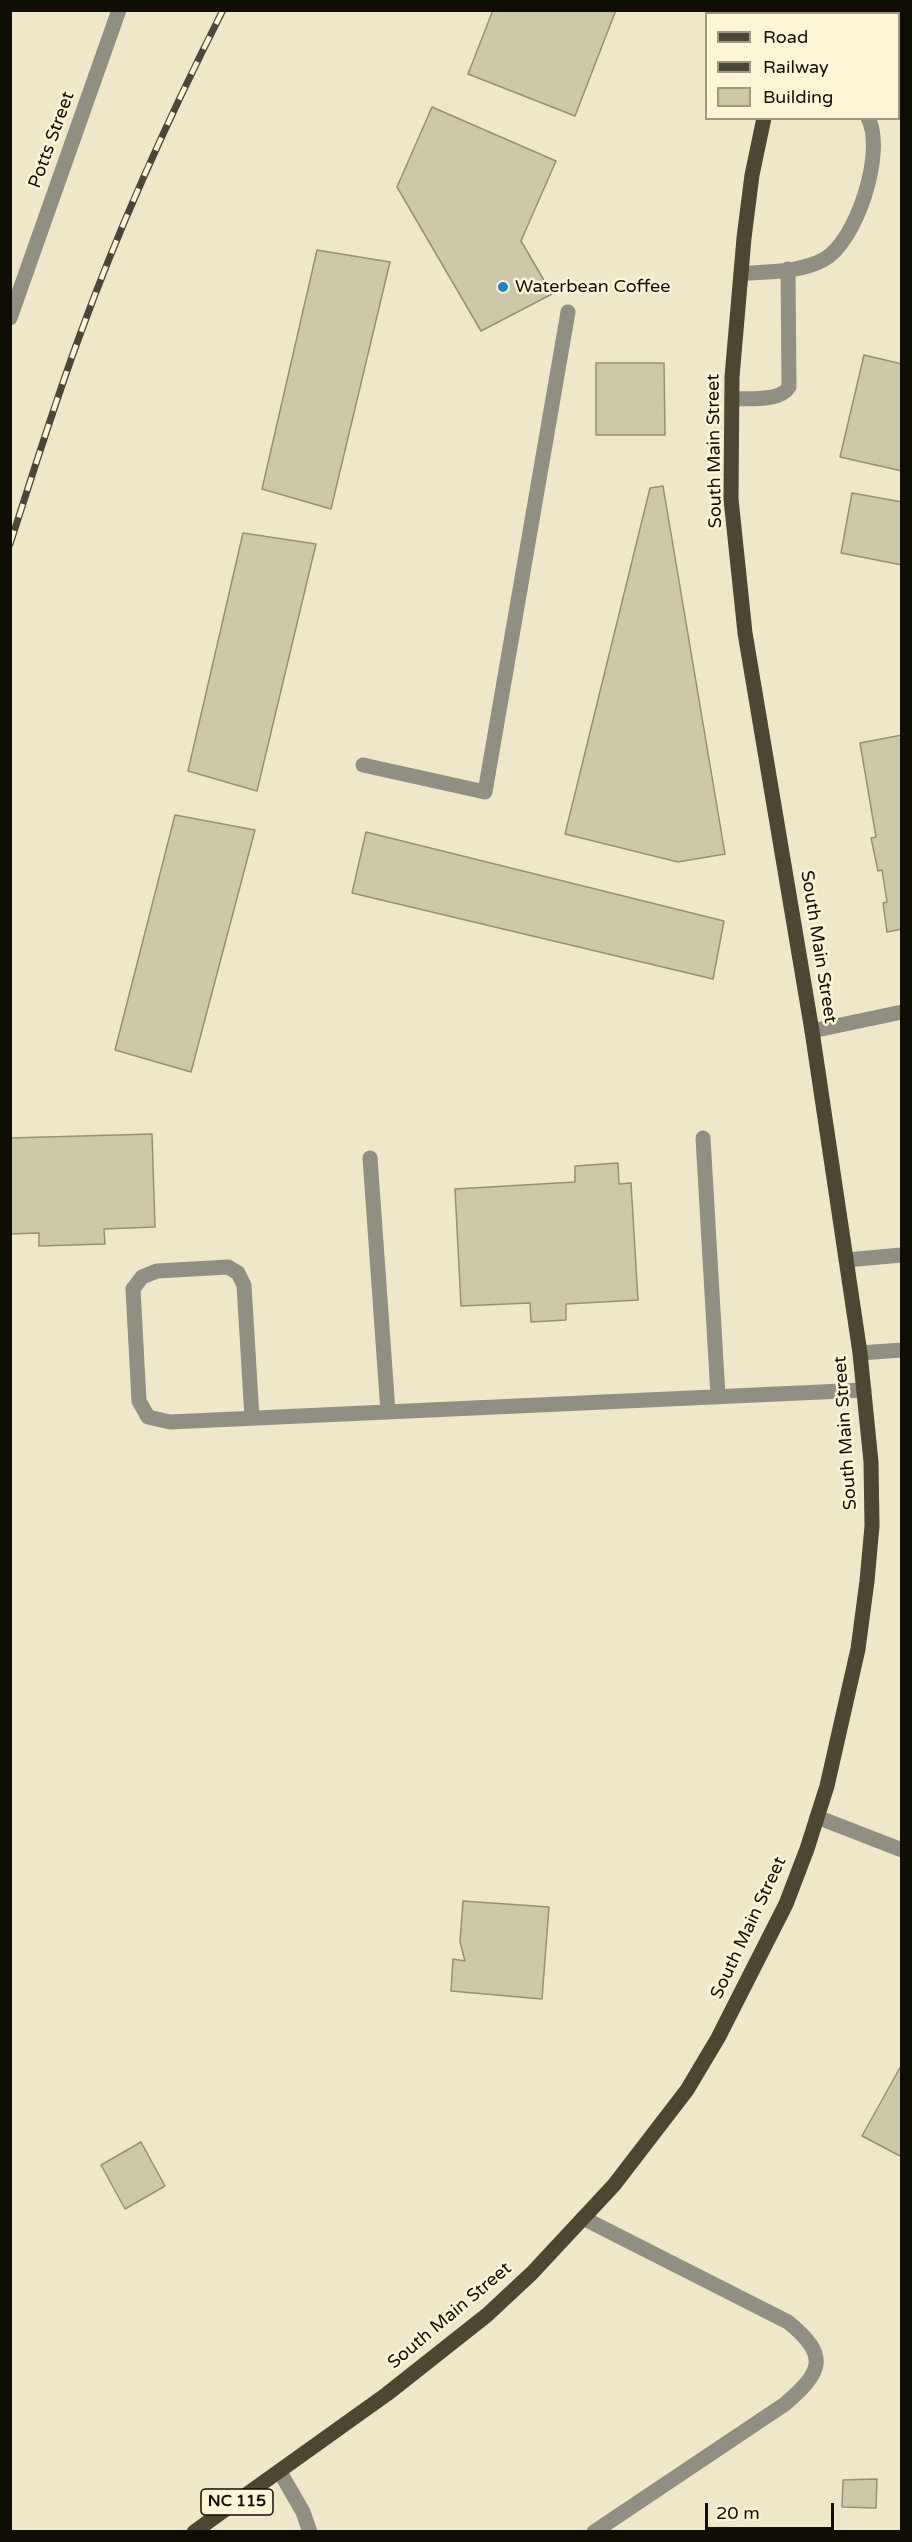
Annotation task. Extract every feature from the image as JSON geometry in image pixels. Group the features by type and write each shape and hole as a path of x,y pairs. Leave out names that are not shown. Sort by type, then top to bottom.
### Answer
{"main road":[{"name":"South Main Street","path":"194,2532 387,2394 487,2315 532,2273 614,2185 687,2090 718,2038 786,1904 826,1786 858,1649 872,1526 871,1462 860,1353 812,1031 745,633 731,499 732,399 741,274 752,175 764,120"}],"street":[{"name":"Potts Street","path":"10,318 119,10"},
{"path":"741,274 788,269 823,260 834,252 863,206 873,163 873,136 869,120"},
{"path":"732,399 777,396 786,393 789,387 788,269"},
{"path":"363,765 485,792 568,312"},
{"path":"812,1031 902,1012"},
{"path":"703,1138 718,1396"},
{"path":"370,1158 388,1412"},
{"path":"846,1260 902,1255"},
{"path":"252,1418 244,1285 238,1273 228,1267 157,1271 142,1277 133,1289 139,1401 148,1417 170,1422 864,1390"},
{"path":"860,1353 902,1350"},
{"path":"817,1817 902,1850"},
{"path":"583,2218 788,2322 807,2337 815,2353 816,2370 807,2386 785,2404 594,2532"},
{"path":"280,2472 303,2512 310,2532"}],"building":[{"path":"493,10 616,10 575,116 468,74"},
{"path":"432,107 556,161 521,241 552,294 481,331 397,187"},
{"path":"317,250 390,262 331,509 262,489"},
{"path":"864,355 902,364 902,471 840,457"},
{"path":"596,363 664,363 665,435 596,435"},
{"path":"663,486 725,854 678,862 565,834 650,488"},
{"path":"852,493 902,502 902,565 841,553"},
{"path":"243,533 316,544 257,791 188,771"},
{"path":"902,735 902,929 887,932 883,903 887,902 882,870 878,871 871,838 876,837 860,743"},
{"path":"175,815 255,830 191,1072 115,1050"},
{"path":"366,832 724,921 713,979 352,893"},
{"path":"152,1134 155,1227 104,1229 105,1244 39,1246 39,1233 10,1234 10,1138"},
{"path":"618,1163 619,1184 631,1183 638,1300 566,1304 566,1320 531,1322 530,1303 461,1306 455,1189 575,1182 575,1166"},
{"path":"463,1901 549,1907 542,1999 451,1991 453,1959 465,1961 460,1942"},
{"path":"902,2064 902,2157 862,2136"},
{"path":"141,2142 165,2186 125,2209 101,2165"},
{"path":"877,2479 876,2508 842,2507 843,2480"}],"railway":[{"path":"10,544 62,385 113,250 165,129 223,10"}],"place":[{"name":"Waterbean Coffee","path":"503,287"}]}
